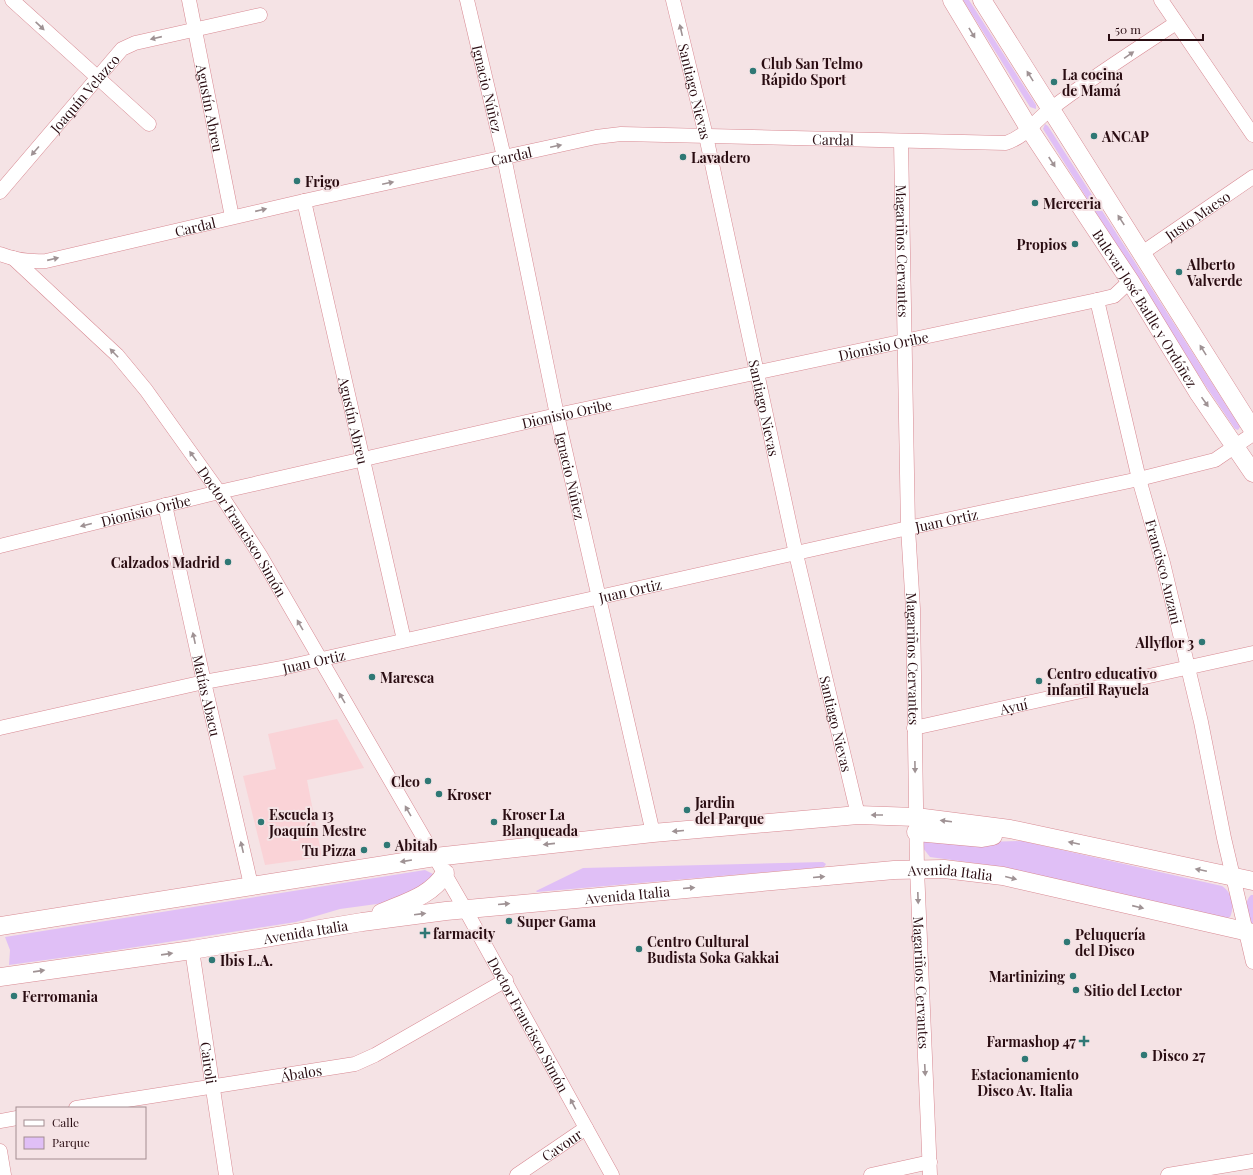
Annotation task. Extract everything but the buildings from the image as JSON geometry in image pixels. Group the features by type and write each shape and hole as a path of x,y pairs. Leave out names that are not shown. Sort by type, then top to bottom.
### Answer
{"main road":[{"name":"Bulevar José Batlle y Ordóñez","path":"952,0 1030,130 1130,281 1199,394 1236,446 1253,473"},
{"name":"Bulevar José Batlle y Ordóñez","path":"982,0 1253,430"},
{"path":"0,926 435,856 653,833 858,815 916,825 1010,829 1253,882"},
{"name":"Avenida Italia","path":"0,977 192,950 362,922 465,909 917,869 944,869 1003,876 1249,932"},
{"path":"362,922 429,891 439,883 444,874"}],"street":[{"path":"12,0 97,79 149,124"},
{"name":"Agustín Abreu","path":"189,0 232,217"},
{"name":"Ignacio Núñez","path":"467,0 504,157 557,415 653,833"},
{"name":"Santiago Nievas","path":"673,0 706,136 796,554 858,815"},
{"path":"1161,0 1253,135"},
{"name":"Joaquín Velazco","path":"0,192 122,49 129,45 260,15"},
{"name":"Cardal","path":"0,254 14,259 33,262 46,261 304,201 596,137 621,134 901,142 1006,143 1018,139 1030,130 1050,109 1176,23"},
{"name":"Magariños Cervantes","path":"901,142 908,528 913,609 917,869 930,1169"},
{"name":"Justo Maeso","path":"1142,253 1253,177"},
{"name":"Agustín Abreu","path":"304,201 404,640"},
{"name":"Doctor Francisco Simón","path":"0,246 88,326 117,355 146,390 219,492 260,555 319,659 435,856"},
{"name":"Dionisio Oribe","path":"0,546 363,458 557,415 1097,300 1114,296 1130,281"},
{"name":"Francisco Anzani","path":"1097,300 1139,479 1163,563 1188,668 1234,877 1249,932 1253,962"},
{"name":"Juan Ortiz","path":"0,728 204,682 282,668 599,596 1139,479 1215,460 1253,434"},
{"name":"Matías Abacu","path":"165,505 204,682 252,885"},
{"name":"Ayuí","path":"914,728 1253,653"},
{"path":"435,856 444,874"},
{"name":"Doctor Francisco Simón","path":"444,874 506,980 612,1175"},
{"name":"Cairoli","path":"192,950 226,1175"},
{"name":"Ábalos","path":"82,1107 213,1085 355,1064 375,1055 506,980"},
{"path":"0,1121 16,1118"},
{"name":"Cavour","path":"517,1175 586,1128"},
{"path":"0,1151 4,1175"},
{"path":"1168,1175 1253,1161"},
{"path":"871,1175 930,1169"}],"shaded area":[{"path":"337,719 364,768 307,780 322,857 265,865 243,776 276,769 268,734"}],"green space":[{"path":"963,0 969,0 1036,105 1036,109 1030,107"},
{"path":"1045,124 1048,126 1240,427 1238,430 1235,429 1203,382 1043,129"},
{"path":"924,840 983,842 1022,841 1222,886 1228,892 1232,900 1232,913 1230,917 1225,919 1003,867 930,857 923,848"},
{"path":"823,862 826,864 824,867 536,891 583,868"},
{"path":"425,870 433,874 433,882 384,903 340,909 296,922 104,952 9,965 10,950 5,937"},
{"path":"1251,895 1253,895 1253,925 1247,910 1247,902"}],"place":[{"name":"Club San Telmo Rápido Sport","path":"753,71"},
{"name":"La cocina de Mamá","path":"1054,82"},
{"name":"ANCAP","path":"1094,136"},
{"name":"Lavadero","path":"683,157"},
{"name":"Frigo","path":"297,181"},
{"name":"Merceria","path":"1035,203"},
{"name":"Propios","path":"1075,244"},
{"name":"Alberto Valverde","path":"1179,272"},
{"name":"Calzados Madrid","path":"228,562"},
{"name":"Allyflor 3","path":"1202,642"},
{"name":"Maresca","path":"372,677"},
{"name":"Centro educativo infantil Rayuela","path":"1039,681"},
{"name":"Cleo","path":"428,781"},
{"name":"Kroser","path":"439,794"},
{"name":"Jardin del Parque","path":"687,810"},
{"name":"Escuela 13 Joaquín Mestre","path":"261,822"},
{"name":"Kroser La Blanqueada","path":"494,822"},
{"name":"Abitab","path":"387,845"},
{"name":"Tu Pizza","path":"364,850"},
{"name":"Super Gama","path":"509,921"},
{"name":"farmacity","path":"425,933"},
{"name":"Peluquería del Disco","path":"1067,942"},
{"name":"Centro Cultural Budista Soka Gakkai","path":"639,949"},
{"name":"Ibis L.A.","path":"212,960"},
{"name":"Martinizing","path":"1073,976"},
{"name":"Sitio del Lector","path":"1076,990"},
{"name":"Ferromania","path":"14,996"},
{"name":"Farmashop 47","path":"1084,1041"},
{"name":"Disco 27","path":"1144,1055"},
{"name":"Estacionamiento Disco Av. Italia","path":"1025,1059"}]}
